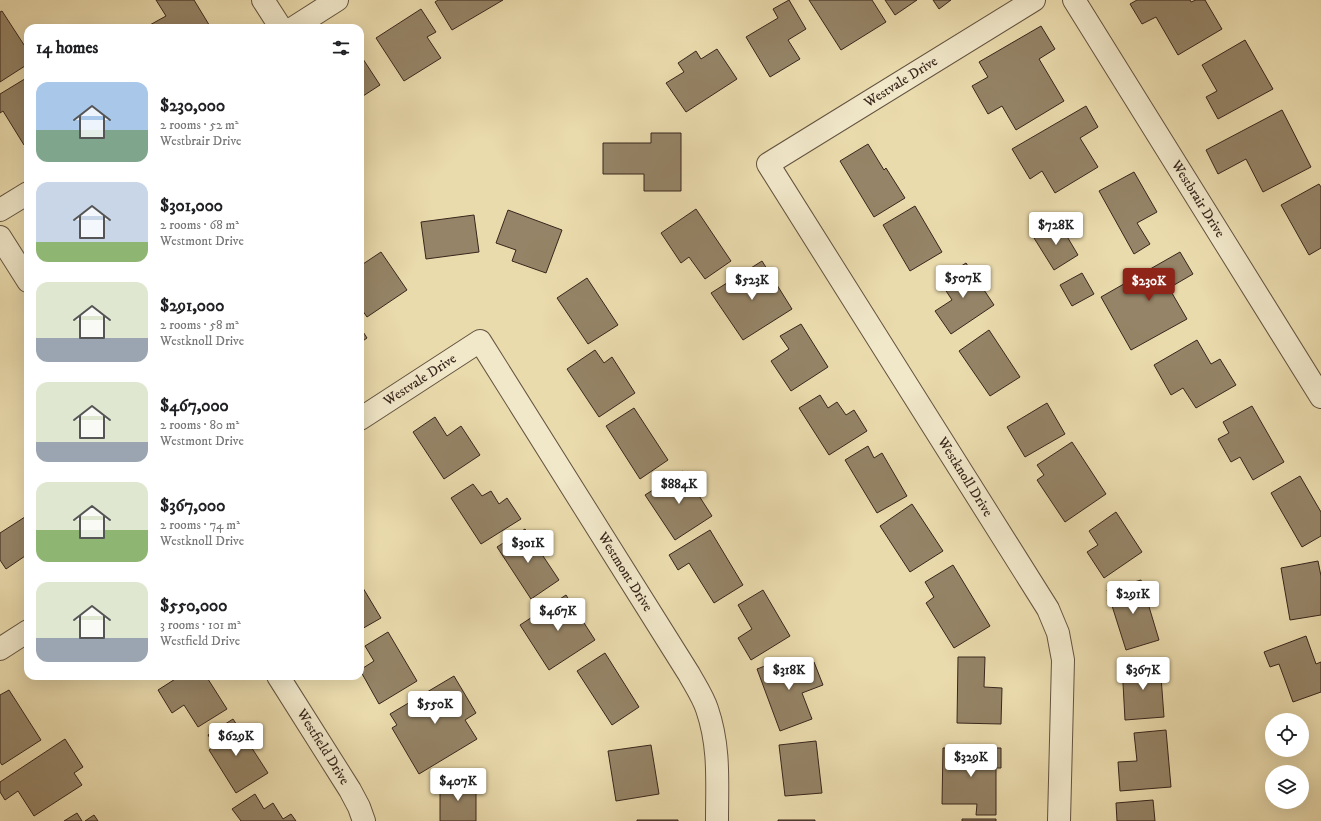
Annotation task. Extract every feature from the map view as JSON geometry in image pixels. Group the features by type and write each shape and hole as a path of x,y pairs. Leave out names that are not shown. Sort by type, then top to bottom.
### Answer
{"street":[{"path":"263,0 278,24"},
{"path":"299,24 338,0"},
{"name":"Westvale Drive","path":"768,164 1034,0"},
{"name":"Westbrair Drive","path":"1074,0 1321,397"},
{"name":"Westknoll Drive","path":"768,164 1048,609 1058,633 1062,660 1059,821"},
{"path":"0,210 24,195"},
{"path":"0,237 24,275"},
{"name":"Westvale Drive","path":"364,416 480,341"},
{"name":"Westmont Drive","path":"480,341 689,674 707,707 713,727 718,759 717,821"},
{"path":"0,649 24,634"},
{"name":"Westfield Drive","path":"281,680 350,790 359,807 364,821"}],"building":[{"path":"156,0 194,0 209,24 152,24 166,16"},
{"path":"438,0 503,0 452,30 435,2"},
{"path":"789,0 806,29 788,40 800,59 770,77 746,37 778,18 773,9"},
{"path":"809,0 872,0 886,22 841,50"},
{"path":"885,0 917,0 895,15"},
{"path":"933,0 951,0 939,9"},
{"path":"1137,0 1190,0 1191,2 1196,0 1205,0 1222,29 1178,55 1156,17 1142,24 1130,4"},
{"path":"421,9 436,32 427,37 441,58 404,81 376,38"},
{"path":"2,11 24,45 24,67 0,82 0,12"},
{"path":"1041,26 1055,49 1039,59 1064,101 1016,130 1002,106 988,114 972,86 988,77 979,62"},
{"path":"1245,40 1273,89 1218,119 1206,97 1217,91 1202,65"},
{"path":"717,49 737,79 686,112 666,83 684,72 678,63 696,51 701,59"},
{"path":"364,61 380,85 364,95"},
{"path":"24,79 24,145 3,111 0,113 0,94"},
{"path":"1086,106 1098,127 1080,138 1098,167 1055,193 1042,171 1030,179 1012,149"},
{"path":"1282,110 1311,167 1263,192 1246,159 1218,174 1206,150"},
{"path":"651,133 681,133 681,191 644,191 644,174 603,174 603,143 651,143"},
{"path":"868,144 884,170 886,168 905,198 874,217 840,161"},
{"path":"1134,172 1157,212 1137,223 1150,244 1134,254 1099,191"},
{"path":"1319,184 1321,187 1321,248 1309,255 1281,205"},
{"path":"915,206 942,252 910,271 883,225"},
{"path":"696,209 731,261 705,279 689,257 681,263 661,233"},
{"path":"508,210 562,230 546,273 512,261 516,250 496,243"},
{"path":"474,215 479,252 426,259 421,222"},
{"path":"1059,223 1078,255 1054,270 1034,238"},
{"path":"381,252 407,290 367,317 364,313 364,263"},
{"path":"1180,252 1193,274 1169,288 1187,319 1131,350 1101,297"},
{"path":"762,261 792,309 743,340 711,293"},
{"path":"966,263 994,305 951,334 935,311 952,300 939,280"},
{"path":"1082,273 1094,294 1072,306 1060,285"},
{"path":"587,278 618,325 588,344 557,298"},
{"path":"801,324 828,367 791,391 771,361 789,349 780,336"},
{"path":"989,330 1020,377 990,396 959,351"},
{"path":"364,333 367,338 364,340"},
{"path":"1197,340 1211,364 1220,359 1236,385 1196,408 1183,388 1171,395 1154,365"},
{"path":"595,350 604,363 612,357 635,393 599,417 567,369"},
{"path":"820,395 828,408 837,402 846,415 854,410 867,431 829,455 799,408"},
{"path":"1047,403 1065,434 1025,457 1007,427"},
{"path":"1252,406 1284,462 1253,480 1240,457 1231,462 1218,439 1229,433 1223,422"},
{"path":"634,408 668,460 640,479 606,426"},
{"path":"435,417 447,436 461,426 480,455 444,479 413,432"},
{"path":"1072,442 1106,494 1065,522 1037,480 1044,475 1037,465"},
{"path":"868,446 874,458 882,453 907,496 877,513 845,460"},
{"path":"683,471 712,516 675,540 645,495"},
{"path":"1300,476 1321,512 1321,536 1302,547 1271,493"},
{"path":"473,484 482,496 491,491 499,504 507,498 521,519 481,544 451,498"},
{"path":"912,504 943,551 910,572 880,526"},
{"path":"1116,512 1142,552 1104,578 1087,552 1098,545 1089,531"},
{"path":"24,518 24,557 6,569 0,560 0,533"},
{"path":"525,529 559,580 531,599 497,547"},
{"path":"710,530 743,585 714,603 689,563 678,570 669,555"},
{"path":"1318,561 1321,576 1321,615 1290,620 1281,568"},
{"path":"953,565 990,626 954,648 926,603 934,597 925,582"},
{"path":"1141,580 1159,640 1126,650 1107,590"},
{"path":"364,590 381,618 364,628"},
{"path":"763,590 790,636 751,660 738,638 752,629 738,605"},
{"path":"566,595 595,640 549,670 520,625"},
{"path":"388,632 417,681 379,704 364,677 364,667 374,661 365,646"},
{"path":"1306,636 1316,664 1321,662 1321,692 1293,702 1279,664 1270,667 1264,652"},
{"path":"605,653 639,707 612,725 577,671"},
{"path":"958,657 985,657 984,687 1002,688 1001,724 957,723"},
{"path":"786,658 790,670 814,662 823,685 802,693 812,719 780,731 757,669"},
{"path":"1160,663 1164,717 1125,720 1122,665"},
{"path":"454,676 476,713 465,720 477,739 419,774 392,728 397,725 390,714"},
{"path":"174,680 209,680 227,709 198,727 184,705 172,713 158,690"},
{"path":"9,690 41,740 2,765 0,762 0,695"},
{"path":"233,719 268,773 236,793 209,750 215,746 208,735"},
{"path":"1166,730 1171,787 1120,791 1118,762 1137,761 1134,733"},
{"path":"65,739 83,767 74,773 82,785 34,816 18,791 5,800 0,792 0,782"},
{"path":"816,741 822,793 785,796 779,745"},
{"path":"651,745 659,794 616,801 608,751"},
{"path":"943,748 1001,748 1001,768 996,768 996,815 976,815 977,804 942,804"},
{"path":"440,783 476,783 476,821 440,821"},
{"path":"255,794 264,809 273,803 283,819 291,814 296,821 241,821 232,809"},
{"path":"1153,800 1155,821 1117,821 1116,803"},
{"path":"77,813 82,821 64,821"},
{"path":"94,815 98,821 85,821"},
{"path":"962,819 996,819 996,821 962,821"},
{"path":"678,820 678,821 637,821"},
{"path":"815,820 815,821 778,821"}]}
